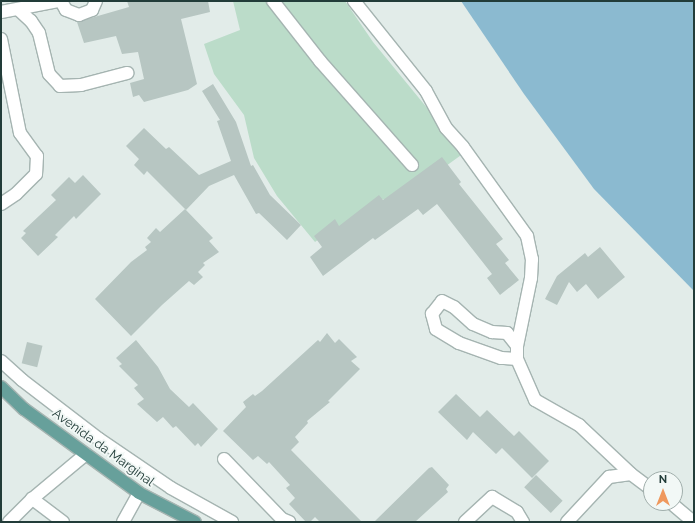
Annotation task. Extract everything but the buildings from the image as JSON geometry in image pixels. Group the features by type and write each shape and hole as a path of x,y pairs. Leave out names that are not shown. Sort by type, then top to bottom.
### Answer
{"main road":[{"name":"Avenida da Marginal","path":"1,387 24,409 139,493 195,522"}],"street":[{"path":"1,12 58,1"},
{"path":"61,1 66,10 79,15 92,10 96,1"},
{"path":"274,1 320,61 412,165"},
{"path":"354,1 426,90 446,128 463,147 527,236 532,259 531,278 517,346 517,359 535,400 579,425 631,474 643,482"},
{"path":"18,9 31,21 39,33 49,74 60,86 81,84 127,73"},
{"path":"1,39 20,133 37,156 36,174 16,194 1,204"},
{"path":"517,346 507,333 492,332 473,324 454,307 442,301 432,314 436,329 459,343 501,358 517,359"},
{"path":"1,361 22,380 99,438 171,488 232,522"},
{"path":"9,522 32,499 86,454"},
{"path":"224,459 282,519 289,522"},
{"path":"567,522 609,477 631,474"},
{"path":"123,522 139,493"},
{"path":"465,522 492,496 517,512 523,522"},
{"path":"32,499 63,522"},
{"path":"681,511 694,522"}],"green space":[{"path":"233,1 345,1 373,42 464,153 421,184 386,202 383,199 340,229 337,226 315,242 277,196 254,158 244,115 214,74 204,44 240,30"}],"water":[{"path":"461,1 694,1 694,291 594,189 524,94"}]}
